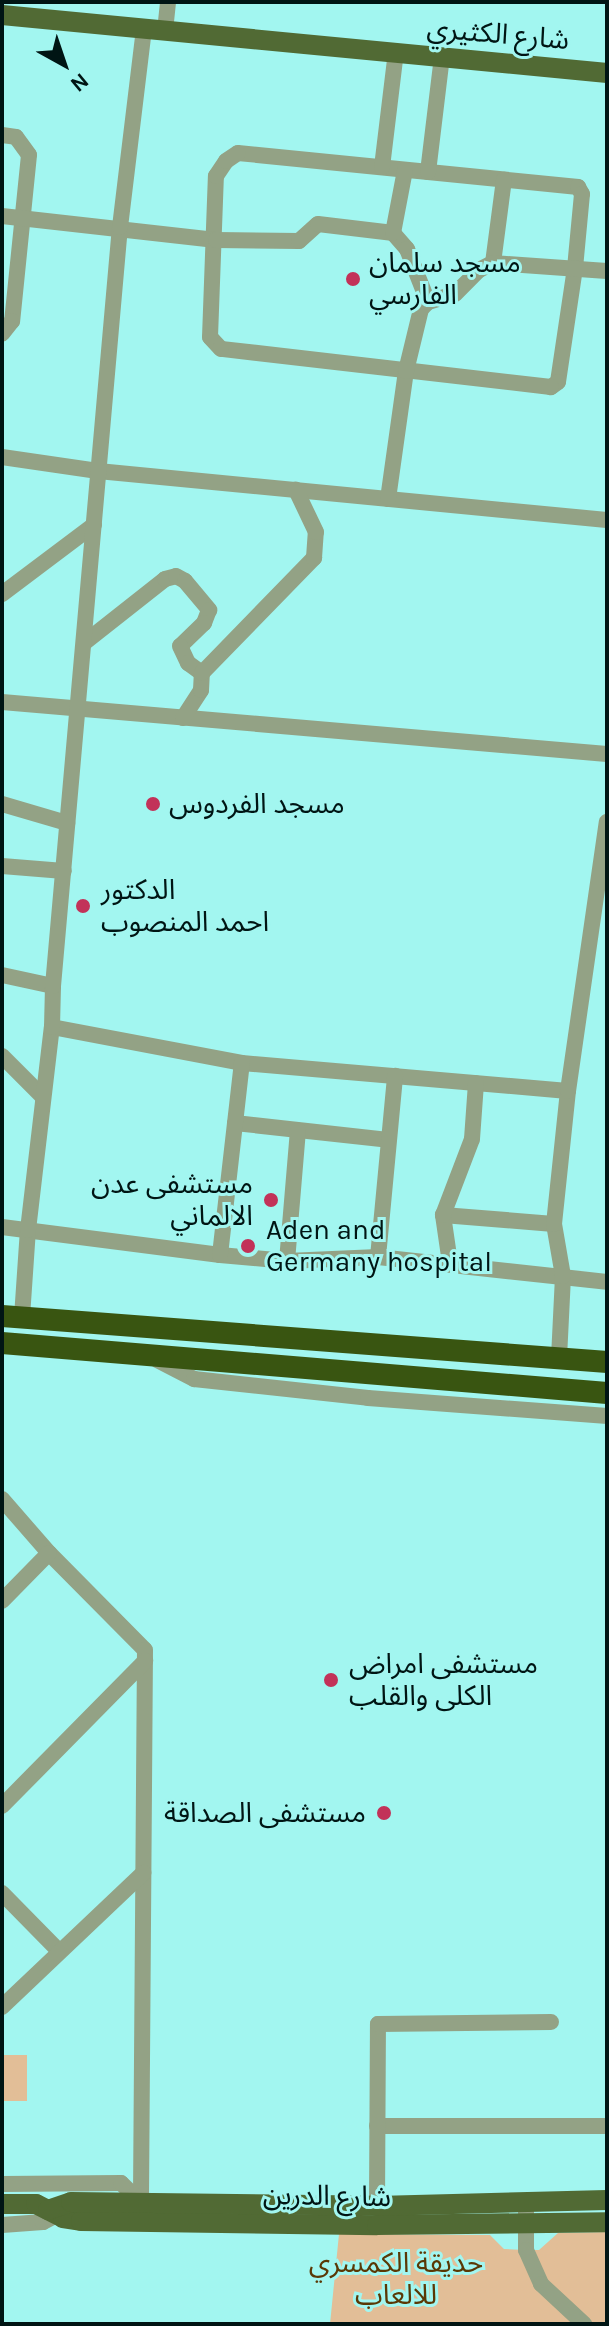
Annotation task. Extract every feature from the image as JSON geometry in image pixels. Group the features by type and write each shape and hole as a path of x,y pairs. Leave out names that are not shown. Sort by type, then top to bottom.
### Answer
{"highway":[{"path":"12,1316 607,1362"},
{"path":"2,1343 607,1393"}],"main road":[{"name":"شارع الكثيري","path":"2,15 607,73"},
{"name":"شارع الدرين","path":"526,2214 607,2200"},
{"name":"شارع الدرين","path":"2,2204 29,2203 81,2221 142,2211 377,2216 526,2214 607,2222"}],"street":[{"path":"165,31 168,2"},
{"path":"12,1316 28,1230 52,1027 53,986 120,227 144,29"},
{"path":"382,167 396,52"},
{"path":"428,172 442,57"},
{"path":"2,135 16,137 29,155 20,217 12,321 2,334"},
{"path":"238,153 405,170 578,187 581,190 575,268 555,385 221,349 210,337 216,176 226,161 238,153"},
{"path":"393,233 405,170"},
{"path":"493,263 504,180"},
{"path":"2,216 216,240 299,241 318,224 393,233 407,249 428,302"},
{"path":"388,499 406,371 421,309 428,302 455,294 479,270 493,263 607,271"},
{"path":"2,457 98,471 607,520"},
{"path":"183,718 201,690 202,673 314,558 316,532 296,490"},
{"path":"2,594 94,525"},
{"path":"84,643 165,579 176,576 185,581 209,610 204,623 180,646 188,663 202,673"},
{"path":"2,702 607,754"},
{"path":"2,804 67,823"},
{"path":"559,1358 563,1276 554,1224 568,1091 607,822"},
{"path":"2,866 64,871"},
{"path":"2,975 53,986"},
{"path":"52,1027 242,1063 568,1091"},
{"path":"2,1056 43,1097"},
{"path":"220,1255 242,1063"},
{"path":"378,1257 395,1076"},
{"path":"450,1263 443,1215 472,1139 476,1083"},
{"path":"235,1123 388,1140"},
{"path":"287,1261 298,1130"},
{"path":"443,1215 554,1224"},
{"path":"2,1227 220,1255 287,1261 378,1257 607,1282"},
{"path":"148,1355 194,1379 368,1398 607,1416"},
{"path":"2,1499 49,1553 145,1650 142,2211"},
{"path":"2,1601 49,1553"},
{"path":"2,1806 145,1661"},
{"path":"2,2007 143,1873"},
{"path":"2,1893 59,1951"},
{"path":"377,2216 378,2024 551,2022"},
{"path":"377,2126 607,2126"},
{"path":"2,2184 115,2182 125,2185 142,2211"},
{"path":"2,2225 37,2223 52,2213"},
{"path":"526,2214 526,2250 541,2284 584,2324"}],"green space":[{"path":"2,2055 27,2055 27,2101 2,2101"},
{"name":"حديقة الكمسري للالعاب","path":"607,2232 607,2324 330,2324 339,2234 490,2235 504,2249 539,2250 558,2233"}],"place":[{"name":"مسجد سلمان الفارسي","path":"353,279"},
{"name":"مسجد الفردوس","path":"153,804"},
{"name":"الدكتور احمد المنصوب","path":"83,906"},
{"name":"مستشفى عدن الالماني","path":"271,1200"},
{"name":"Aden and Germany hospital","path":"248,1246"},
{"name":"مستشفى امراض الكلى والقلب","path":"331,1680"},
{"name":"مستشفى الصداقة","path":"384,1813"}]}
